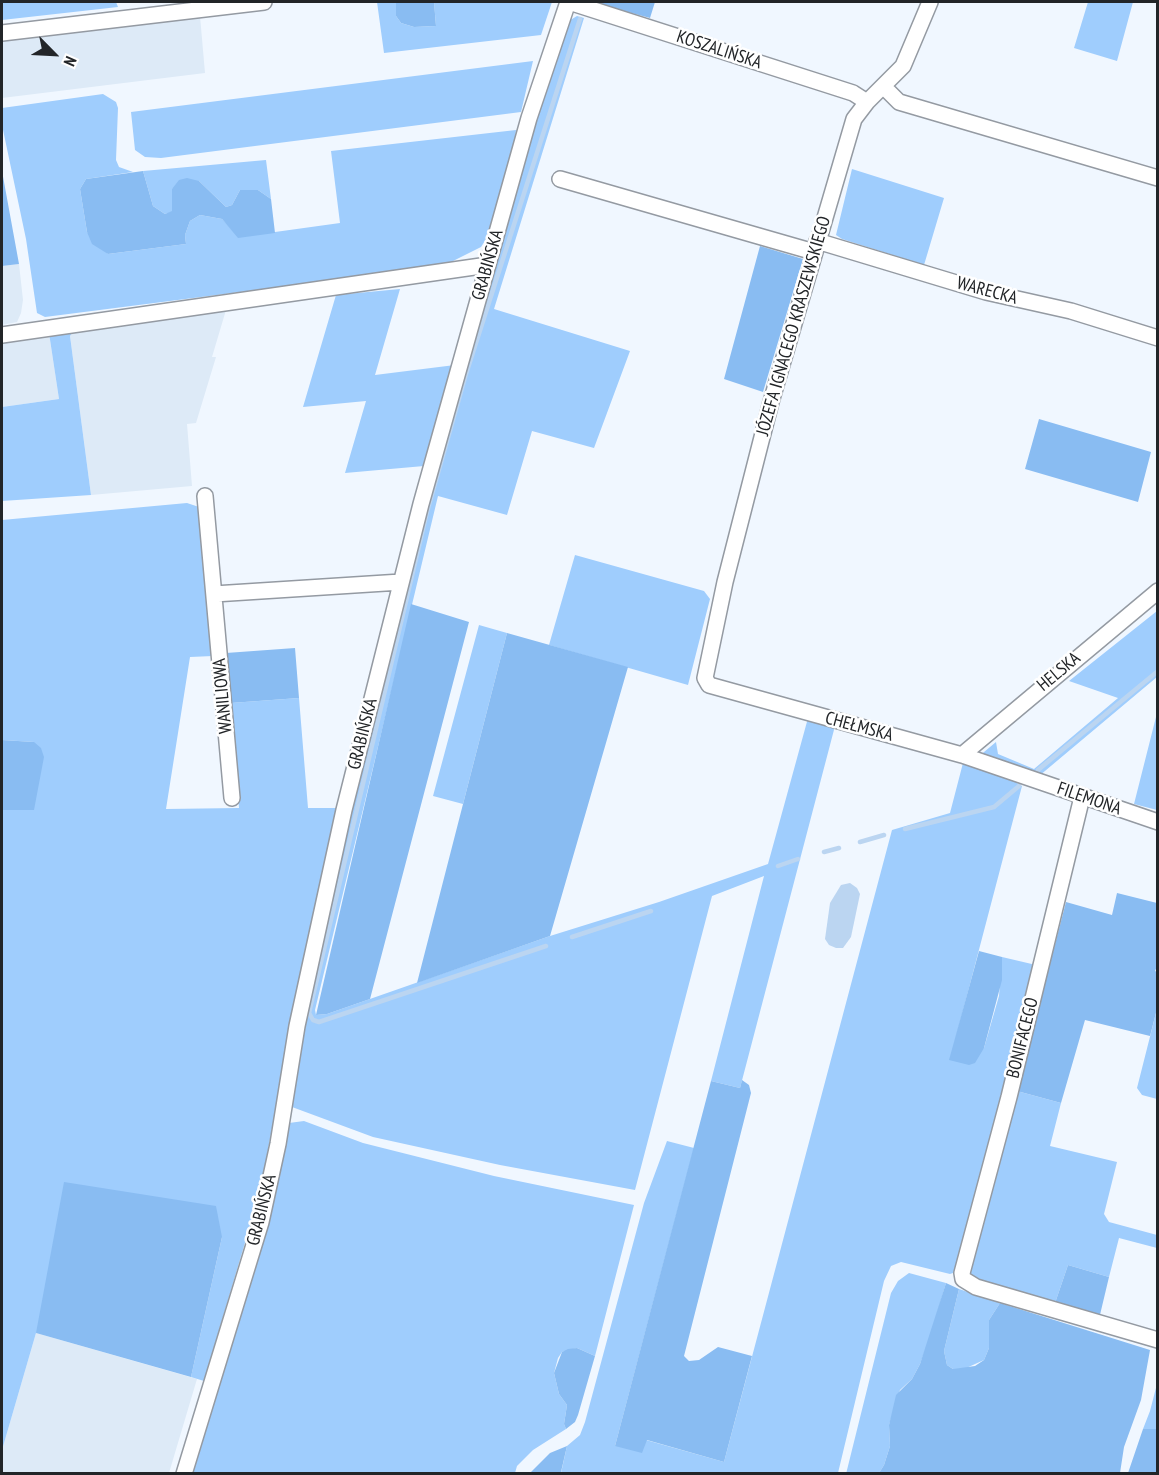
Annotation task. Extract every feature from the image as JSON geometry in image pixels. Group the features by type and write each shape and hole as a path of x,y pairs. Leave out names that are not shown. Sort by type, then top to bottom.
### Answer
{"street":[{"path":"2,33 264,2"},
{"name":"KOSZALIŃSKA","path":"569,2 853,93 867,102"},
{"name":"GRABIŃSKA","path":"184,1473 261,1222 278,1144 297,1026 344,810 401,582 529,118 569,2"},
{"name":"JÓZEFA IGNACEGO KRASZEWSKIEGO","path":"704,673 771,402 854,120 867,102 885,87 908,58 930,2"},
{"path":"885,87 899,102 1158,178"},
{"name":"WARECKA","path":"560,179 986,292 1071,311 1158,338"},
{"path":"2,335 488,265"},
{"name":"WANILIOWA","path":"205,496 232,798"},
{"path":"214,594 401,582"},
{"name":"HELSKA","path":"962,755 1158,591"},
{"name":"CHEŁMSKA","path":"704,673 710,685 962,755 1021,776"},
{"name":"FILEMONA","path":"1021,776 1158,822"},
{"name":"BONIFACEGO","path":"1082,796 1009,1097 963,1264 963,1279 976,1287 1158,1340"}],"shaded area":[{"path":"2,2 116,2 118,7 2,20"},
{"path":"377,2 396,2 396,16 401,23 414,27 436,26 434,2 552,2 541,35 384,53"},
{"path":"396,2 434,2 436,26 414,27 401,23 396,16"},
{"path":"591,2 655,2 650,18"},
{"path":"1088,2 1133,2 1117,61 1074,48"},
{"path":"200,16 205,73 2,98 2,38"},
{"path":"577,16 584,18 494,309 630,351 594,448 532,431 507,515 438,496 315,1010 316,1015 327,1014 550,936 659,902 768,864 808,718 835,726 740,1088 711,1081 764,876 712,896 635,1190 500,1165 373,1137 292,1107 304,1021 303,1011 396,615 483,301 550,76 567,22"},
{"path":"533,61 521,112 161,158 145,157 135,150 131,112"},
{"path":"103,94 116,102 118,108 116,160 119,167 133,172 86,179 80,189 87,232 108,254 186,244 185,235 190,221 200,215 222,219 239,237 340,223 331,151 516,130 514,150 488,236 481,247 443,266 45,317 37,313 26,239 2,125 2,108"},
{"path":"266,160 271,199 258,190 240,190 232,205 226,207 199,181 172,189 172,212 165,214 153,206 143,171"},
{"path":"852,169 944,198 924,265 842,239 836,235"},
{"path":"2,171 19,264 2,266"},
{"path":"143,171 153,206 165,214 172,211 172,189 179,180 187,178 199,181 226,207 232,205 240,190 258,190 271,199 275,233 238,238 222,219 200,215 190,221 185,235 186,244 108,254 92,244 87,232 80,189 86,179"},
{"path":"760,246 803,259 763,392 724,379"},
{"path":"19,264 23,300 21,313 17,322 2,325 2,266"},
{"path":"400,289 375,375 455,365 424,466 345,473 366,401 303,407 336,295"},
{"path":"226,310 212,357 216,357 196,423 187,424 192,486 91,495 70,336 74,330"},
{"path":"74,330 70,336 91,495 2,501 2,407 59,399 49,333"},
{"path":"49,333 59,399 2,407 2,339"},
{"path":"1039,419 1151,452 1138,502 1025,469"},
{"path":"187,503 202,508 213,656 190,657 166,809 239,808 231,703 299,698 308,808 338,808 296,1001 260,1192 204,1381 191,1377 222,1237 36,1333 2,1450 2,810 34,809 34,742 2,740 2,520"},
{"path":"575,555 704,591 710,599 688,685 549,645"},
{"path":"411,604 469,622 370,999 327,1014 316,1015"},
{"path":"1157,611 1157,677 1039,776 978,757 996,742 998,754 1034,769 1118,698 1069,681"},
{"path":"479,625 507,633 463,804 433,796"},
{"path":"507,633 628,667 550,936 417,983"},
{"path":"295,648 299,698 231,703 226,653"},
{"path":"1157,713 1157,810 1134,804"},
{"path":"2,740 34,742 41,748 44,757 34,810 2,810"},
{"path":"963,763 1020,780 1017,783 1022,786 950,1060 984,1048 999,996 1002,957 1036,965 956,1272 950,1274 901,1262 891,1266 884,1281 838,1473 561,1473 567,1446 580,1435 585,1422 644,1203 667,1141 694,1148 615,1446 646,1440 724,1462 892,830 950,813"},
{"path":"850,883 857,888 860,894 851,937 843,948 836,948 829,945 825,939 830,903 841,885"},
{"path":"1117,893 1157,903 1158,968 1155,970 1157,1009 1150,1036 1085,1020 1061,1103 1017,1091 1066,902 1112,915"},
{"path":"979,951 1002,957 1002,980 984,1048 975,1063 969,1065 949,1060"},
{"path":"1157,1009 1157,1099 1142,1095 1137,1088"},
{"path":"742,1080 749,1085 751,1093 684,1356 689,1361 699,1360 718,1347 752,1356 724,1462 647,1440 642,1453 615,1446 711,1081 740,1088"},
{"path":"1017,1091 1061,1103 1050,1146 1117,1162 1104,1214 1109,1222 1157,1235 1157,1248 1119,1238 1109,1277 1068,1265 1054,1306 981,1285 970,1275"},
{"path":"304,1121 363,1143 494,1176 634,1205 595,1356 577,1348 562,1352 558,1358 554,1373 559,1394 567,1405 564,1424 566,1429 533,1450 517,1466 515,1473 191,1474 289,1123"},
{"path":"64,1182 216,1206 222,1237 191,1377 36,1333"},
{"path":"1068,1265 1109,1277 1099,1319 1054,1306"},
{"path":"909,1273 946,1283 930,1337 912,1379 900,1390 889,1425 890,1446 884,1465 879,1473 846,1474 891,1293 898,1281"},
{"path":"946,1283 959,1289 944,1351 947,1365 953,1369 975,1366 984,1360 989,1348 989,1320 1000,1303 1150,1350 1141,1400 1124,1447 1120,1473 879,1473 890,1446 889,1425 896,1395 912,1379 920,1364"},
{"path":"959,1289 1000,1303 989,1320 989,1348 984,1360 964,1369 953,1369 947,1365 944,1351"},
{"path":"36,1333 197,1379 169,1473 2,1473 2,1450"},
{"path":"577,1348 595,1356 578,1415 575,1422 566,1429 564,1424 567,1405 559,1394 554,1373 562,1352"},
{"path":"1157,1384 1157,1429 1143,1429 1150,1411"},
{"path":"1143,1429 1157,1429 1157,1473 1128,1473"},
{"path":"567,1446 561,1472 564,1473 530,1473 550,1453"}],"waterway":[{"path":"546,946 319,1022 313,1020 309,1013 427,512 466,374 580,19"},
{"path":"1038,770 1158,671"},
{"path":"905,829 994,807 1019,786"},
{"path":"860,842 884,835"},
{"path":"824,852 839,848"},
{"path":"778,866 798,859"},
{"path":"572,937 651,911"}]}
